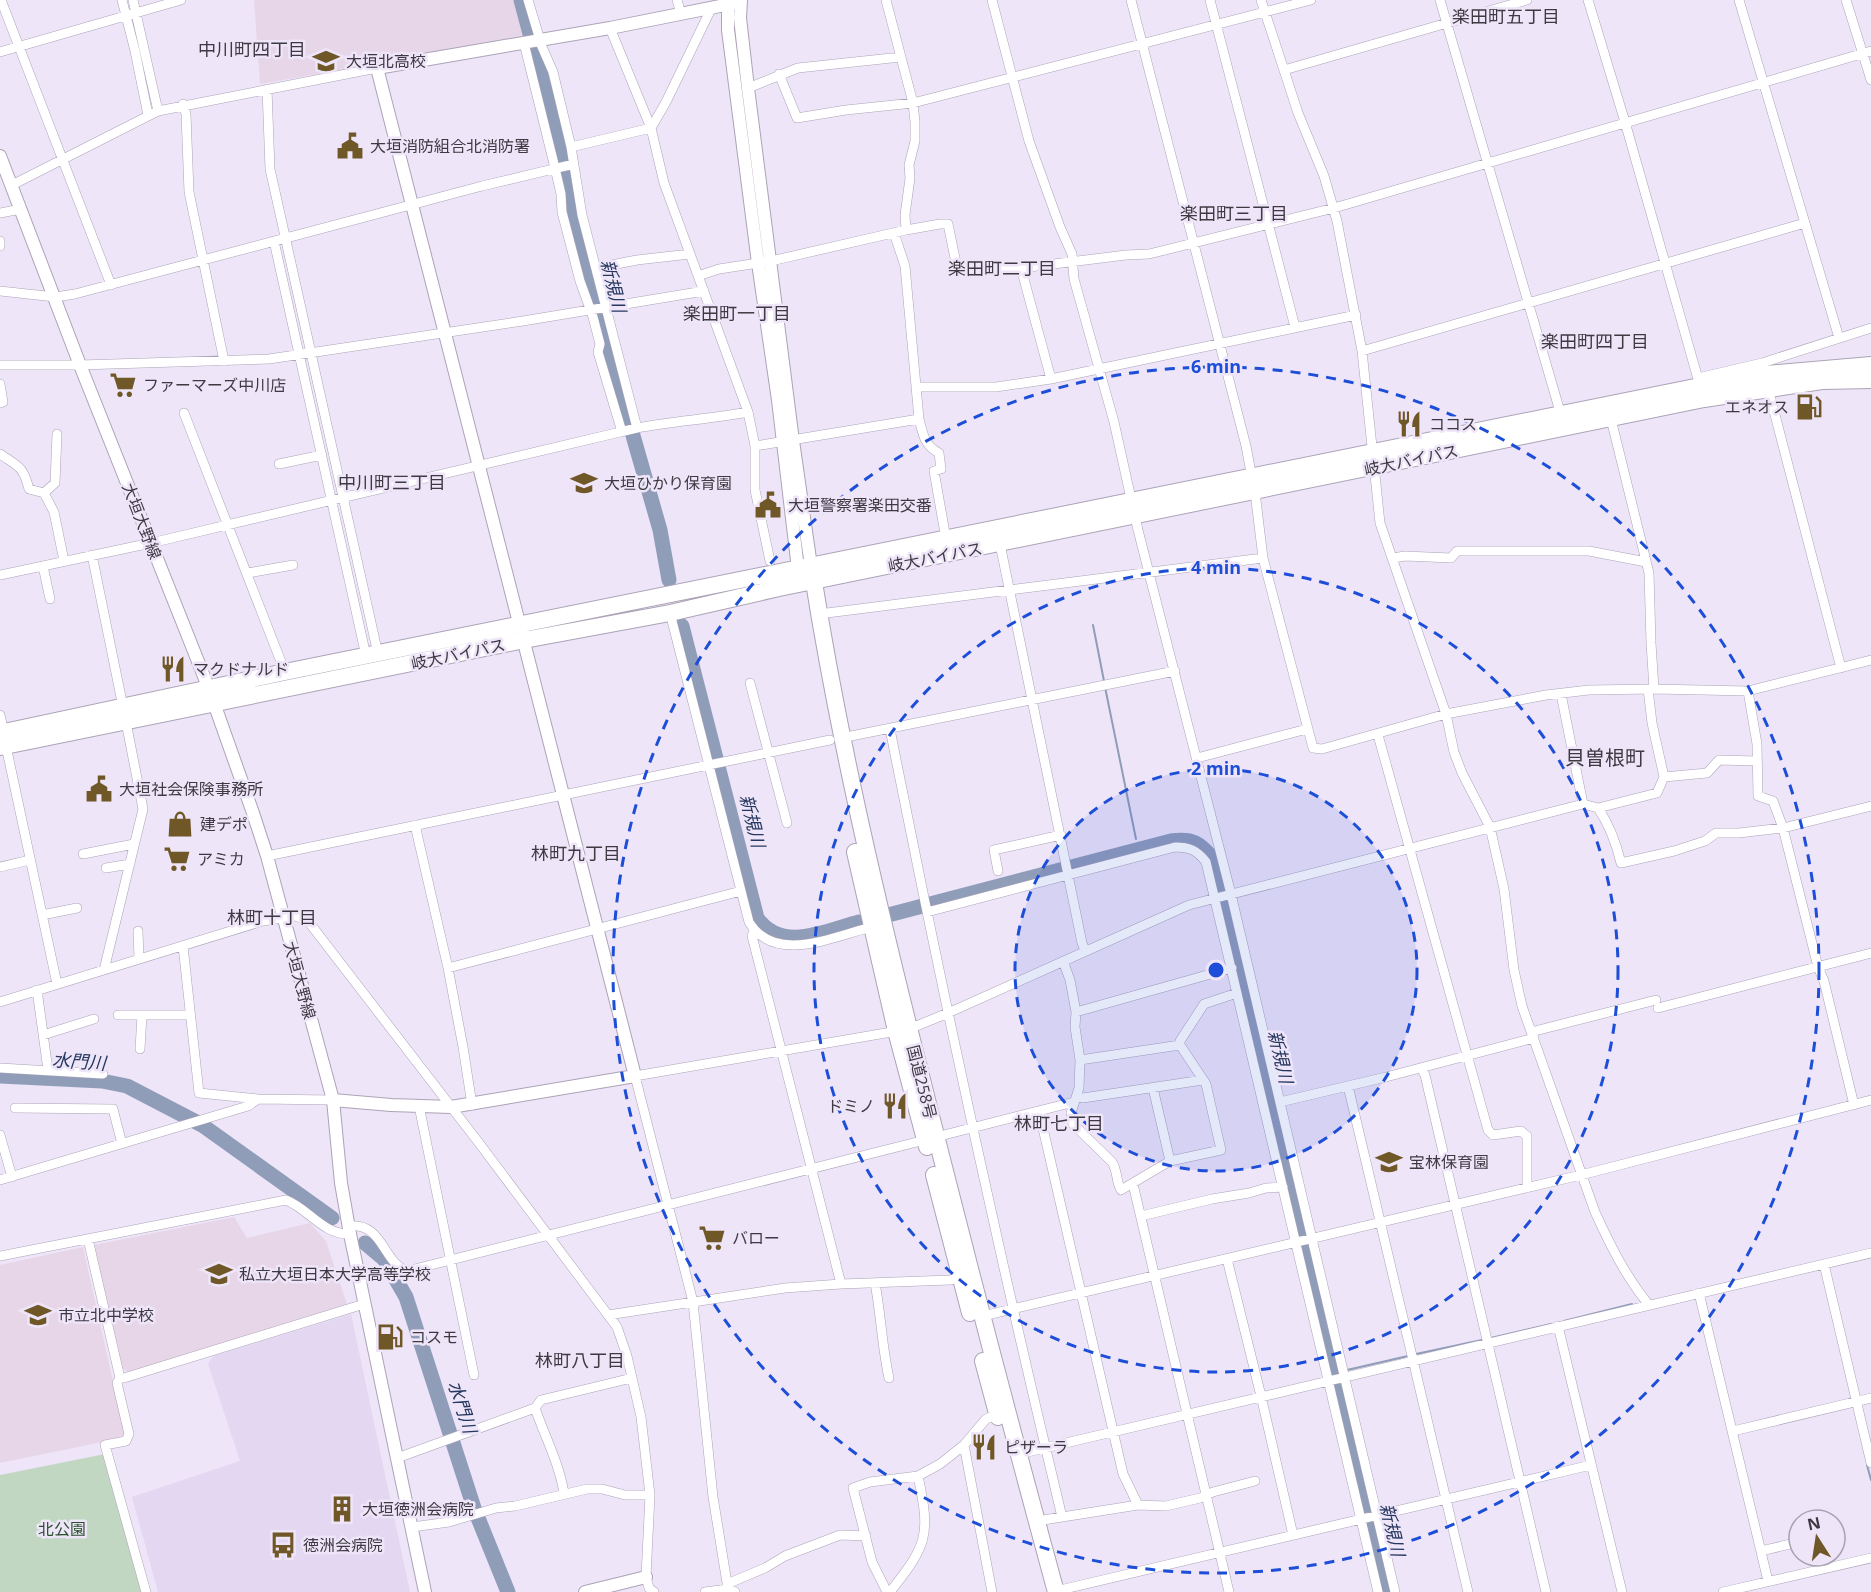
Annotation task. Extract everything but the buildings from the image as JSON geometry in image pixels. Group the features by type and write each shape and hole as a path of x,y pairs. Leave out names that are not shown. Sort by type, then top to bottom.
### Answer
{"highway":[{"name":"岐大バイパス","path":"212,696 285,672 372,655 670,613 946,539 1134,509 1374,460 1699,382 1871,365"},
{"name":"岐大バイパス","path":"1374,460 1611,419 1768,388 1822,381 1871,380"},
{"name":"岐大バイパス","path":"2,739 806,575 1000,544 1134,509"},
{"name":"国道258号","path":"806,575 819,614 836,739 860,825 902,1030"},
{"name":"国道258号","path":"806,575 872,927 930,1138 983,1316 1002,1412 1019,1454 1037,1521 1052,1592"},
{"name":"国道258号","path":"930,1138 960,1278 1002,1412 1052,1592"}],"main road":[{"path":"333,1100 451,1107 635,1076 377,68 610,28 711,9 737,1"},
{"path":"737,1 748,88 764,262"},
{"path":"737,1 728,30 764,262 806,575"},
{"name":"大垣大野線","path":"0,156 80,365 212,696 267,856 333,1100 341,1183 349,1230 425,1592"},
{"path":"585,1592 646,1577"}],"street":[{"path":"1,0 111,285"},
{"path":"122,0 132,14 158,111"},
{"path":"133,0 132,14 148,116"},
{"path":"0,52 181,0"},
{"path":"528,0 533,41 561,194 562,212 580,281 592,310 600,344 598,352 622,432"},
{"path":"677,0 681,14"},
{"path":"886,0 913,103 915,141 909,165 906,230"},
{"path":"992,0 1039,172 1074,261 1074,279 1114,422 1197,759 1223,896 1232,968 1378,1592"},
{"path":"1131,0 1246,446 1263,558 1313,748 1322,749 1378,735 1446,714 1546,695 1589,690 1651,689 1748,692 1871,660"},
{"path":"1210,0 1295,327"},
{"path":"1261,0 1298,113 1324,176 1334,208 1362,351 1378,516 1446,714 1461,773 1490,827 1504,890 1514,970 1522,1006 1595,1212 1609,1243 1631,1281 1649,1305"},
{"path":"779,74 797,118 913,103 1311,0"},
{"path":"1440,0 1561,415"},
{"path":"1284,70 1527,0"},
{"path":"1588,0 1699,382 1871,328"},
{"path":"1739,0 1839,338"},
{"path":"1846,0 1867,52 1871,80"},
{"path":"571,147 651,128 711,9"},
{"path":"610,28 651,128 664,183 748,412 755,446 755,490 770,561"},
{"path":"533,41 553,72 571,147 582,215 638,428"},
{"path":"698,276 719,269 764,262 940,224 948,224 956,263 960,269 1021,268 1149,254 1334,208 1867,52"},
{"path":"748,88 798,68 901,57"},
{"path":"12,185 158,111 183,104 377,68"},
{"path":"267,89 270,169 343,497 372,655"},
{"path":"183,104 186,114 189,192 224,361"},
{"path":"0,291 55,297 75,294 574,164"},
{"path":"0,213 21,208"},
{"path":"1362,351 1805,223"},
{"path":"894,233 905,266 918,387 919,419 923,435 930,448 939,453 941,469 934,471 946,539"},
{"path":"0,241 0,246"},
{"path":"274,241 332,500 372,655"},
{"path":"596,268 690,254"},
{"path":"1021,268 1051,379"},
{"path":"0,364 80,365 269,359 704,291"},
{"path":"918,387 996,387 1051,379 1356,315"},
{"path":"0,384 3,402 0,403"},
{"path":"1768,388 1841,668"},
{"path":"0,575 151,543 638,428 748,412"},
{"path":"184,413 285,672"},
{"path":"755,446 919,419"},
{"path":"730,1588 711,1479 693,1302 635,1076 902,1030 948,1013 1189,905 1583,804 1598,808 1657,793 1664,777 1652,723 1650,583 1611,419"},
{"path":"44,493 55,483 57,434"},
{"path":"0,454 21,468 25,473 29,489 44,493 54,512 64,561"},
{"path":"279,464 322,455"},
{"path":"1000,544 1085,950"},
{"path":"1393,558 1405,555 1451,558 1456,551 1589,551 1646,562"},
{"path":"92,555 143,809 104,970"},
{"path":"819,614 1263,558"},
{"path":"248,573 293,565"},
{"path":"43,566 50,599"},
{"path":"670,613 714,764 741,891 749,922 754,931 770,941 785,946 803,945 872,927"},
{"path":"267,856 768,752 1175,671"},
{"path":"750,683 787,823"},
{"path":"1748,692 1757,744 1758,796 1773,801 1783,828 1854,1105"},
{"path":"1561,694 1583,804"},
{"path":"0,714 2,739 57,984"},
{"path":"890,729 948,1013 1013,1309 1062,1516"},
{"path":"1197,759 1307,729"},
{"path":"1378,735 1488,1130 1493,1135 1521,1131 1527,1136 1527,1188"},
{"path":"1664,777 1707,773 1719,760 1757,761"},
{"path":"1598,808 1615,837 1621,863 1674,851 1705,841 1716,833 1783,828 1871,806"},
{"path":"415,825 448,968 463,1047 467,1087 472,1105"},
{"path":"998,871 994,850 1060,836"},
{"path":"83,854 134,844"},
{"path":"926,911 1175,848 1189,848 1196,851 1206,862 1223,896 1280,1102 1395,1592"},
{"path":"0,867 30,860"},
{"path":"106,868 130,864"},
{"path":"448,968 741,891"},
{"path":"42,915 77,908"},
{"path":"0,1002 263,921 296,916 308,921 617,1327 627,1356 641,1417 650,1495 646,1577 654,1592"},
{"path":"138,931 139,959"},
{"path":"754,931 752,936 780,1051 841,1284"},
{"path":"183,946 199,1093 258,1099 333,1100"},
{"path":"1280,1102 1421,1068 1533,1035 1871,953"},
{"path":"1063,961 1070,980 1076,1012 1075,1027 1080,1060 1079,1088 1071,1113 1073,1124 1112,1162 1121,1190 1170,1161 1221,1150 1206,1084 1180,1045 1180,1041 1204,1004 1238,993"},
{"path":"1076,1012 1232,968"},
{"path":"37,990 48,1070"},
{"path":"118,1015 191,1015"},
{"path":"140,1049 142,1015"},
{"path":"43,1035 94,1019"},
{"path":"1080,1060 1180,1045"},
{"path":"0,1068 103,1074"},
{"path":"1421,1068 1425,1075 1546,1592"},
{"path":"0,1256 285,1200 295,1203 332,1232 349,1230 357,1225 368,1229 381,1241 401,1269 407,1271 1083,1098 1203,1080"},
{"path":"1348,1086 1468,1592"},
{"path":"1153,1088 1170,1161"},
{"path":"0,1180 248,1107 258,1099"},
{"path":"983,1316 1581,1176 1871,1100"},
{"path":"419,1106 474,1375"},
{"path":"15,1108 113,1109 122,1144"},
{"path":"1039,1111 1124,1474 1137,1505"},
{"path":"0,1134 12,1177"},
{"path":"1133,1184 1229,1592"},
{"path":"1141,1216 1212,1199 1266,1188 1283,1187"},
{"path":"88,1239 120,1378 117,1383 129,1434 126,1441 105,1444 146,1592"},
{"path":"1019,1454 1329,1380 1343,1374 1413,1360 1871,1253"},
{"path":"1227,1258 1293,1534"},
{"path":"1824,1264 1871,1463"},
{"path":"608,1315 786,1288 960,1278"},
{"path":"875,1283 881,1313 882,1346 889,1378"},
{"path":"1700,1293 1768,1581"},
{"path":"120,1378 364,1304"},
{"path":"1558,1326 1622,1592"},
{"path":"397,1458 535,1408 541,1400 632,1378"},
{"path":"1733,1431 1871,1398"},
{"path":"535,1408 546,1440 558,1463 564,1493"},
{"path":"918,1476 925,1508 923,1544 914,1562 889,1592 872,1562 853,1488 870,1482 918,1476 940,1464 964,1445 986,1419 1002,1412"},
{"path":"964,1445 992,1592"},
{"path":"1052,1592 1591,1464"},
{"path":"1037,1521 1137,1505 1166,1506 1255,1481"},
{"path":"412,1527 449,1522 564,1493 602,1489 625,1495 650,1495"},
{"path":"705,1592 730,1588 785,1556 840,1535 866,1536"},
{"path":"1761,1551 1787,1545"},
{"path":"1723,1592 1871,1558"}],"shaded area":[{"name":"大垣北高校","path":"254,0 515,0 524,38 260,84"},
{"name":"私立大垣日本大学高等学校","path":"234,1217 247,1238 310,1223 326,1241 347,1304 128,1372 122,1368 94,1245"},
{"path":"83,1247 125,1435 102,1442 0,1463 0,1265"},
{"path":"351,1314 410,1592 158,1592 132,1497 240,1461 208,1364 213,1356"}],"green space":[{"name":"北公園","path":"105,1454 144,1592 0,1592 0,1475"}],"waterway":[{"name":"新規川","path":"521,0 566,169 573,213 660,530 669,580"},
{"path":"1093,625 1104,681"},
{"name":"新規川","path":"682,626 757,918 767,929 779,935 791,937 818,934 859,922"},
{"path":"1105,687 1136,839"},
{"name":"新規川","path":"892,914 1171,841 1191,841 1204,849 1214,860 1349,1430 1350,1450 1387,1592"},
{"name":"新規川","path":"1137,846 1138,850"},
{"name":"水門川","path":"0,1076 102,1081 127,1086 202,1125 332,1218"},
{"name":"水門川","path":"365,1243 384,1259 406,1297 474,1508 508,1592"},
{"path":"1564,1321 1632,1304"},
{"path":"1491,1338 1551,1324"},
{"path":"1416,1354 1482,1340"},
{"path":"1347,1370 1408,1356"},
{"path":"1867,1465 1871,1480"}],"place":[{"name":"大垣北高校","path":"326,61"},
{"name":"大垣消防組合北消防署","path":"350,146"},
{"name":"ファーマーズ中川店","path":"123,385"},
{"name":"エネオス","path":"1809,407"},
{"name":"ココス","path":"1409,424"},
{"name":"大垣ひかり保育園","path":"584,483"},
{"name":"大垣警察署楽田交番","path":"768,505"},
{"name":"マクドナルド","path":"173,669"},
{"name":"大垣社会保険事務所","path":"99,789"},
{"name":"建デポ","path":"180,824"},
{"name":"アミカ","path":"177,859"},
{"name":"ドミノ","path":"895,1106"},
{"name":"宝林保育園","path":"1389,1162"},
{"name":"バロー","path":"712,1238"},
{"name":"私立大垣日本大学高等学校","path":"219,1274"},
{"name":"市立北中学校","path":"38,1315"},
{"name":"コスモ","path":"390,1337"},
{"name":"ピザーラ","path":"984,1447"},
{"name":"大垣徳洲会病院","path":"342,1509"},
{"name":"徳洲会病院","path":"283,1545"}],"district":[{"name":"楽田町五丁目","path":"1506,17"},
{"name":"中川町四丁目","path":"252,50"},
{"name":"楽田町三丁目","path":"1234,214"},
{"name":"楽田町二丁目","path":"1002,269"},
{"name":"楽田町一丁目","path":"737,314"},
{"name":"楽田町四丁目","path":"1595,342"},
{"name":"中川町三丁目","path":"392,483"},
{"name":"貝曽根町","path":"1605,758"},
{"name":"林町九丁目","path":"576,854"},
{"name":"林町十丁目","path":"272,918"},
{"name":"林町七丁目","path":"1059,1124"},
{"name":"林町八丁目","path":"580,1361"}]}
